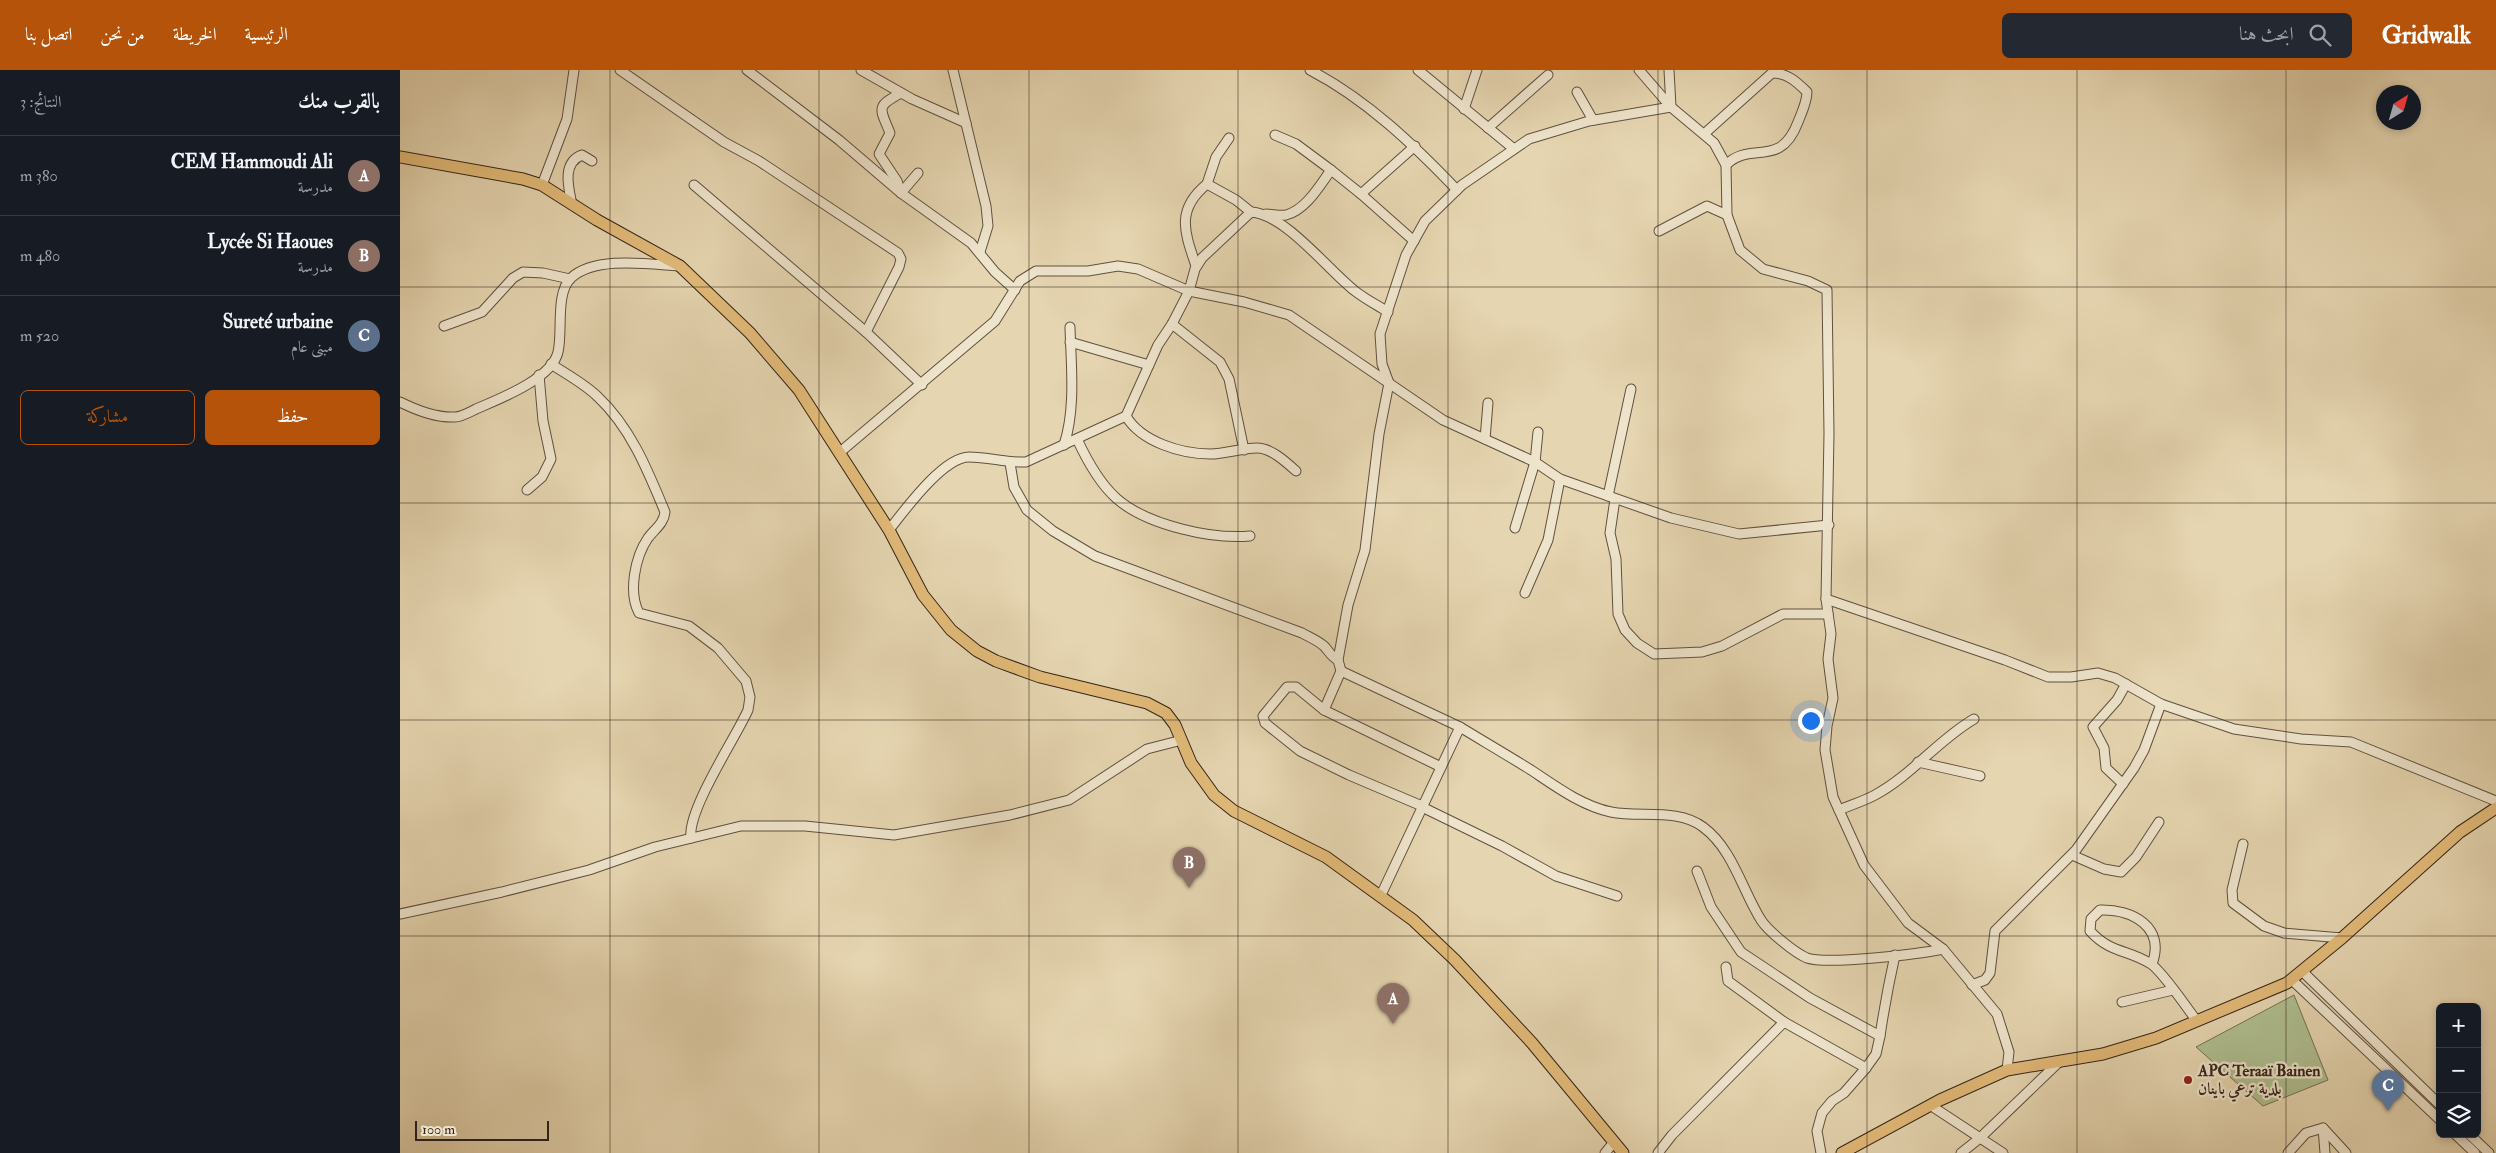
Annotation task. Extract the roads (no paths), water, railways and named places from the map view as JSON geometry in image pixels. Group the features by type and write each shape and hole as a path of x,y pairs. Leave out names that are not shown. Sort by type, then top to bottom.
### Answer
{"main road":[{"path":"400,156 523,179 542,185 572,206 680,266 750,333 799,390 888,530 923,595 951,630 977,651 1040,677 1147,703 1166,713 1182,740 1191,763 1214,795 1234,811 1326,857 1413,920 1455,960 1532,1043 1623,1153"},
{"path":"1842,1153 1930,1106 2007,1070 2102,1054 2156,1038 2292,980 2342,938 2460,832 2496,808"}],"street":[{"path":"542,185 567,119 574,70"},
{"path":"620,70 724,142 759,161 898,253 901,259 899,267 866,332"},
{"path":"747,70 839,140 902,193 971,242 995,272 1015,290"},
{"path":"863,70 901,93 946,116 966,123"},
{"path":"953,70 986,206 988,226 980,252"},
{"path":"1310,70 1330,80 1415,146 1457,190"},
{"path":"1418,70 1514,149"},
{"path":"1464,109 1477,70"},
{"path":"1639,70 1671,107 1714,143 1726,165 1727,215 1740,250 1763,269 1808,281 1826,290 1829,525 1826,600 1832,634 1828,659 1833,698 1827,726 1825,750 1833,797 1864,865 1908,923 1943,949 1997,1014 2009,1052 2007,1070"},
{"path":"1668,70 1671,107"},
{"path":"1704,134 1772,72 1782,73 1797,82 1807,92 1807,99 1792,138 1785,146 1768,152 1743,156 1726,165"},
{"path":"1488,128 1548,75"},
{"path":"1578,92 1593,120"},
{"path":"901,93 884,102 880,108 881,116 890,133 879,154 898,181 902,193"},
{"path":"1324,710 1341,671 1338,660 1348,605 1365,550 1379,434 1389,383 1382,364 1380,334 1406,255 1425,221 1457,190 1529,139 1593,120 1671,107"},
{"path":"1275,135 1296,144 1331,170 1361,194 1414,242"},
{"path":"1196,266 1184,233 1186,211 1192,198 1207,184 1216,157 1229,138"},
{"path":"1361,194 1415,146"},
{"path":"572,206 567,180 569,170 578,157 582,155 592,161"},
{"path":"1207,184 1236,200 1251,212 1285,215 1297,210 1309,199 1331,170"},
{"path":"902,193 918,174"},
{"path":"694,185 866,332 922,384"},
{"path":"1659,231 1707,206 1727,215"},
{"path":"888,530 914,497 948,466 967,457 1010,463 1026,462 1126,416 1158,345 1172,324 1189,291 1196,266 1202,258 1251,212"},
{"path":"1263,214 1301,240 1356,292 1388,312"},
{"path":"400,402 437,415 456,417 516,392 551,364 558,353 562,296 570,279 589,267 634,262 680,266"},
{"path":"839,453 995,320 1020,281 1036,271 1088,271 1118,266 1138,269 1189,291 1244,302 1289,315 1444,420 1535,462 1560,479 1671,518 1739,534 1829,525"},
{"path":"444,326 482,312 513,278 523,272 543,273 570,279"},
{"path":"1172,324 1220,362 1229,379 1244,450"},
{"path":"1064,445 1070,418 1070,327"},
{"path":"1070,342 1149,365"},
{"path":"551,364 597,395 615,414 645,462 666,512 665,518 648,539 632,584 633,602 639,613 689,626 718,648 746,681 750,697 748,710 692,820 691,838"},
{"path":"527,490 542,477 551,459 543,421 539,375"},
{"path":"1631,389 1612,497 1610,533 1616,559 1618,614 1626,630 1637,643 1654,654 1708,650 1722,646 1783,614 1828,614"},
{"path":"1485,439 1488,402"},
{"path":"1126,416 1141,434 1162,445 1209,454 1258,448 1277,456 1296,470"},
{"path":"1515,528 1535,462 1538,432"},
{"path":"1077,439 1092,472 1107,490 1129,509 1154,522 1212,536 1250,536"},
{"path":"1010,463 1014,488 1027,510 1053,531 1095,556 1316,640 1325,647 1332,658 1338,660"},
{"path":"1525,593 1548,540 1560,479"},
{"path":"1826,600 2005,660 2048,677 2071,677 2098,673 2126,684 2161,704 2234,729 2301,739 2351,742 2496,801"},
{"path":"1341,671 1460,726 1569,795 1610,812 1687,819 1703,828 1719,844 1746,888 1761,921 1776,937 1806,958 1823,961 1924,953 1943,949"},
{"path":"2123,784 2106,768 2104,748 2093,728 2117,700 2126,684"},
{"path":"1441,767 1324,710 1296,687 1287,686 1263,720 1300,751 1502,846 1556,876 1617,896"},
{"path":"1972,985 1985,980 1990,973 1995,931 2010,913 2044,884 2072,855 2123,784 2144,750 2161,704"},
{"path":"1839,810 1875,795 1957,729 1974,719"},
{"path":"1381,895 1460,726"},
{"path":"400,914 502,892 589,870 655,847 741,826 805,826 894,836 1010,815 1068,800 1096,784 1118,766 1147,749 1182,740"},
{"path":"1918,762 1980,776"},
{"path":"2072,855 2104,869 2121,872 2136,857 2159,822"},
{"path":"2243,844 2232,890 2233,903 2264,926 2284,933 2342,938"},
{"path":"1697,871 1711,907 1741,952 1810,998 1880,1036"},
{"path":"2152,964 2156,955 2154,940 2146,924 2136,916 2117,909 2100,910 2091,919 2090,931 2099,940 2113,950 2152,964 2197,1021"},
{"path":"1821,1153 1817,1131 1822,1113 1832,1101 1844,1093 1876,1054 1884,1017 1886,992 1896,955"},
{"path":"1726,967 1728,981 1784,1022 1866,1068"},
{"path":"2302,972 2436,1102"},
{"path":"2292,980 2436,1116"},
{"path":"2122,1002 2173,990"},
{"path":"1658,1153 1672,1135 1784,1022"},
{"path":"1961,1153 1980,1138 2060,1061"},
{"path":"1930,1106 2003,1153"},
{"path":"2288,1153 2306,1133 2323,1128"},
{"path":"2323,1128 2325,1153"},
{"path":"2323,1128 2346,1153"},
{"path":"2459,1138 2475,1153"},
{"path":"2473,1138 2489,1153"},
{"path":"1606,1153 1614,1142"}],"place":[{"name":"Lycée Si Haoues","path":"1189,888"},
{"name":"CEM Hammoudi Ali","path":"1393,1024"},
{"name":"APC Teraaï Bainen بلدية ترعي باينان","path":"2188,1080"},
{"name":"Sureté urbaine","path":"2388,1111"}]}
